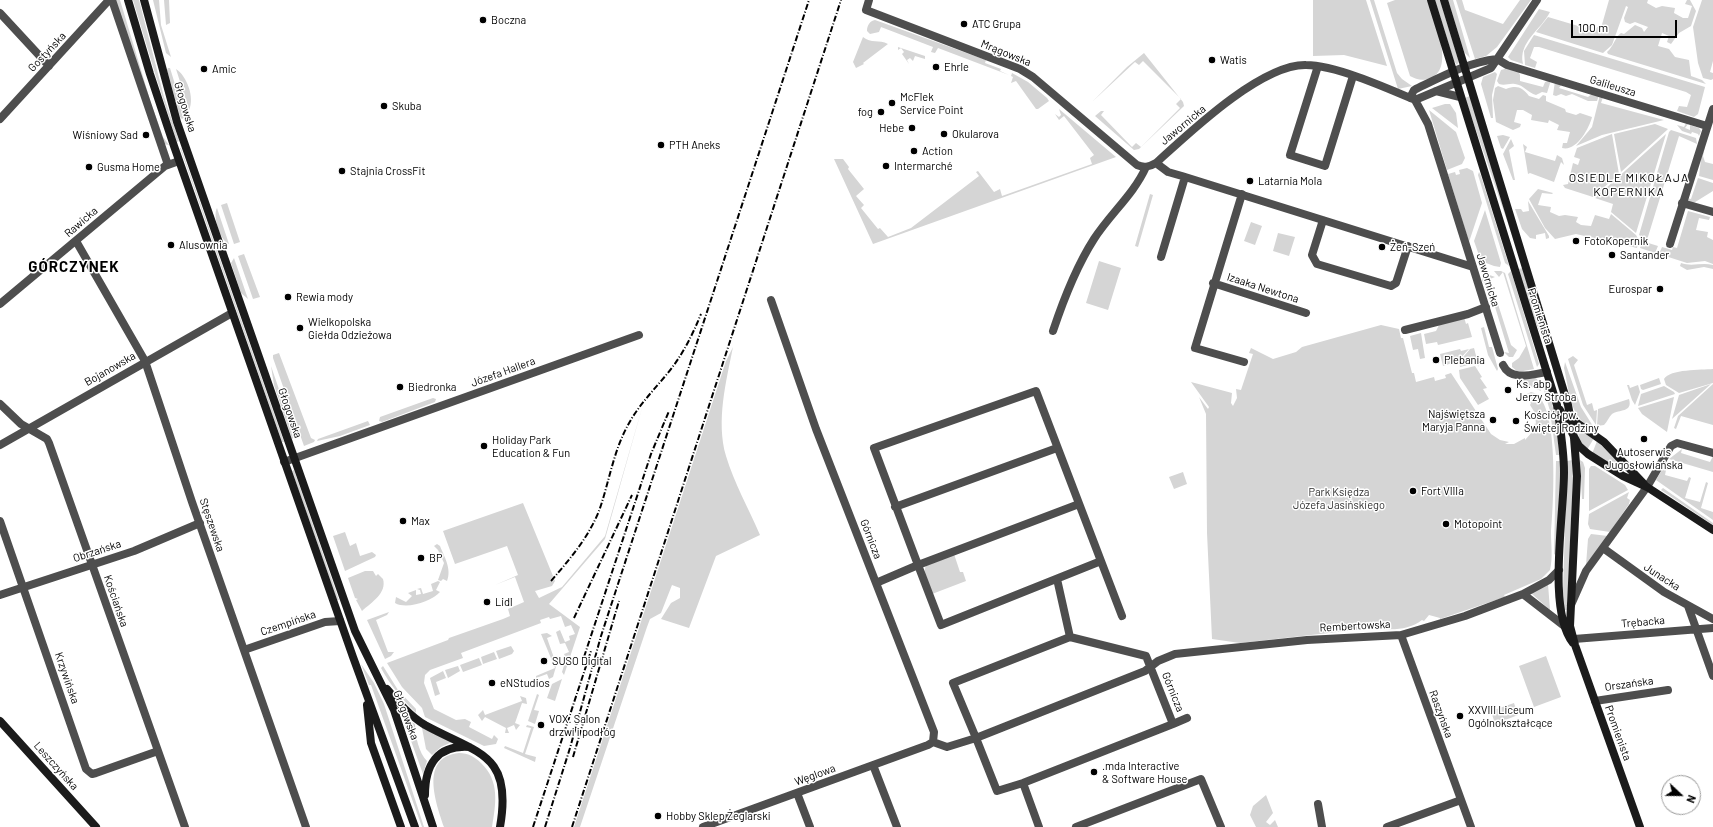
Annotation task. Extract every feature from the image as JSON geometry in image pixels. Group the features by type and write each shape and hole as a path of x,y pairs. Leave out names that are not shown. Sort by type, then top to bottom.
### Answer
{"main road":[{"name":"Głogowska","path":"128,0 150,74 232,313 367,697 415,827"},
{"name":"Głogowska","path":"144,0 177,122 355,632 394,712 434,827"},
{"name":"Promienista","path":"1431,0 1557,406 1564,472 1559,570 1559,602 1563,625 1568,637 1574,642"},
{"name":"Promienista","path":"1444,0 1570,413 1574,438 1577,482 1570,626 1594,701 1640,827"},
{"path":"1557,406 1581,448 1594,458 1623,476 1647,488 1713,530"},
{"path":"1570,413 1576,422 1604,442 1647,488"},
{"path":"378,677 394,698 413,717 472,747 491,762 500,778 503,795 500,827"},
{"path":"367,697 369,733 401,827"},
{"name":"Leszczyńska","path":"0,721 96,827"},
{"path":"426,805 426,779 434,759 440,753 449,749 472,747"}],"street":[{"name":"Gostyńska","path":"0,119 111,0"},
{"path":"111,0 168,165"},
{"name":"Mrągowska","path":"869,0 866,10 1020,69 1033,77 1136,165 1146,167"},
{"path":"1497,59 1465,67 1414,90 1413,99 1491,68 1537,0"},
{"path":"0,13 49,66"},
{"name":"Galileusza","path":"1497,59 1507,65 1707,126"},
{"name":"Jawornicka","path":"1146,167 1156,163 1203,122 1266,77 1292,67 1305,65 1318,66 1353,76 1413,99 1428,124 1500,354"},
{"path":"1318,66 1290,156 1325,166 1353,76"},
{"path":"1436,91 1460,97"},
{"path":"1670,244 1713,109"},
{"name":"Rawicka","path":"0,304 168,165 179,160"},
{"path":"1156,163 1168,172 1473,267"},
{"path":"1054,331 1064,298 1078,265 1095,238 1140,181 1146,167"},
{"path":"1161,257 1185,177"},
{"name":"Izaaka Newtona","path":"1242,194 1213,283 1195,348 1244,362"},
{"path":"1682,203 1713,212"},
{"path":"1323,220 1312,255 1314,262 1317,264 1391,286 1396,283 1408,246"},
{"name":"Stęszewska","path":"76,241 145,361 306,827"},
{"name":"Izaaka Newtona","path":"1213,283 1306,313"},
{"name":"Górnicza","path":"770,300 816,429 934,732 932,742 947,747 976,738 1145,671 1151,666 1173,724"},
{"path":"1405,330 1468,314 1486,307"},
{"name":"Bojanowska","path":"0,445 145,361 232,313"},
{"name":"Józefa Hallera","path":"284,462 639,335"},
{"path":"1503,365 1507,370 1517,376 1547,372"},
{"path":"1101,561 941,625 895,507 874,448 1036,391 1057,448 1079,504 1101,561 1122,616"},
{"name":"Kościańska","path":"0,404 21,424 47,439 49,443 185,827"},
{"name":"Promienista","path":"1570,606 1584,574 1647,488 1668,450 1674,444 1713,453"},
{"path":"895,507 1057,448"},
{"path":"876,583 918,564 1079,504"},
{"name":"Krzywińska","path":"0,521 88,772 96,773 158,751"},
{"name":"Obrzańska","path":"0,596 134,551 200,523"},
{"name":"Junacka","path":"1603,548 1641,577 1688,606 1713,619"},
{"name":"Rembertowska","path":"1151,666 1158,661 1183,653 1292,641 1401,635 1466,616 1523,594 1550,580 1559,570"},
{"path":"1056,579 1070,637 1146,656 1151,666"},
{"path":"1523,594 1563,625"},
{"path":"1688,606 1713,676"},
{"name":"Czempińska","path":"244,650 325,622 340,621"},
{"name":"Trębacka","path":"1574,642 1713,628"},
{"name":"Raszyńska","path":"1401,635 1471,827"},
{"name":"Górnicza","path":"1070,637 953,683 996,791 1023,783 1187,718"},
{"name":"Orszańska","path":"1594,701 1668,690"},
{"name":"Węglowa","path":"703,827 928,745 932,742"},
{"path":"873,765 897,827"},
{"path":"1076,827 1201,779 1221,827"},
{"path":"1023,783 1040,827"},
{"path":"797,793 810,827"},
{"path":"1387,827 1461,800"},
{"path":"1318,804 1322,827"}],"green space":[{"path":"115,0 120,0 151,103 163,137 169,145 163,144"},
{"path":"133,0 139,0 164,97 179,141 177,142 157,80"},
{"path":"153,0 159,0 161,25 171,57 166,53"},
{"path":"164,0 169,0 170,23 166,25"},
{"path":"1313,0 1366,0 1387,66 1344,55 1313,56"},
{"path":"1370,0 1374,0 1397,73 1402,79 1412,86 1398,89"},
{"path":"1395,0 1427,0 1441,42 1442,53 1442,64 1438,72 1431,78 1420,80 1410,76 1387,3"},
{"path":"1435,0 1440,0 1459,62 1457,65 1454,61"},
{"path":"1448,0 1453,0 1470,58 1464,52"},
{"path":"1456,0 1462,0 1465,10 1503,24 1520,0 1531,0 1497,47 1486,56 1475,59"},
{"path":"1609,0 1648,0 1647,3 1656,8 1662,6 1675,8 1674,13 1683,18 1688,18 1692,6 1685,4 1687,0 1690,0 1696,11 1691,26 1679,33 1671,44 1667,42 1669,36 1662,33 1658,46 1669,49 1675,57 1689,60 1691,76 1702,80 1706,84 1608,54 1607,52 1621,33 1624,34 1635,25 1642,28 1644,32 1648,27 1635,22 1630,24 1625,22 1624,18 1628,7 1626,6 1612,45 1603,53 1536,32 1548,17 1595,31 1597,27 1601,28"},
{"path":"1702,0 1713,0 1713,61 1710,72 1713,73 1713,79 1711,80 1703,78 1698,63 1693,27"},
{"path":"1539,9 1550,12 1527,43 1522,56 1523,64 1511,60 1508,57"},
{"path":"875,20 986,60 985,63 1001,69 1000,71 1009,75 938,48 935,53 931,52 933,47 881,27 879,32 870,34 867,31 868,25 870,22"},
{"path":"1534,35 1705,87 1698,114 1694,117 1677,111 1679,106 1687,107 1691,95 1686,92 1539,47 1534,47 1530,58 1537,62 1535,68 1525,65 1524,51"},
{"path":"863,37 869,40 888,44 863,63 864,64 856,68 853,62"},
{"path":"901,48 925,56 925,59 915,56 913,61 910,58 907,60 909,64 902,54 904,52"},
{"path":"1144,53 1179,97 1143,61 1139,65 1135,62 1092,102 1127,67"},
{"path":"170,68 185,117 182,119 180,117 167,70"},
{"path":"1508,68 1518,70 1520,81 1543,87 1545,82 1551,80 1547,93 1542,92 1536,95 1518,85 1499,84 1497,81 1501,70"},
{"path":"176,69 184,77 189,88 191,105 189,110"},
{"path":"1495,72 1497,74 1492,95 1493,118 1491,118 1481,84 1483,77"},
{"path":"1012,73 1028,82 1049,101 1036,109 1016,81 1011,83 1013,77 1011,76"},
{"path":"1555,81 1562,84 1559,88 1588,97 1593,93 1599,95 1597,101 1588,101 1572,94 1566,96 1561,94 1556,96 1553,95"},
{"path":"1498,86 1506,89 1516,87 1524,91 1529,96 1539,99 1543,95 1546,96 1546,101 1565,109 1566,112 1576,115 1580,113 1592,117 1585,133 1577,143 1572,147 1562,148 1563,143 1567,143 1570,132 1557,130 1559,125 1549,120 1548,123 1531,120 1532,115 1523,110 1517,110 1514,122 1521,124 1520,127 1513,130 1496,122 1493,100 1495,88"},
{"path":"1600,95 1603,97 1601,103 1664,120 1602,135 1576,146 1592,127"},
{"path":"1470,96 1515,244 1465,98"},
{"path":"1181,99 1184,106 1139,149 1134,150 1095,116 1101,111 1104,111 1101,115 1132,147 1136,143 1141,147 1180,108 1176,104"},
{"path":"1450,104 1456,113 1458,128 1432,108"},
{"path":"1059,109 1116,157 873,244 834,159 843,159 849,167 848,169 864,189 856,196 864,205 861,208 878,229 880,228 888,237 911,228 979,176 976,172 978,171 994,192 1000,189 1002,196 1092,164 1090,158 1094,155 1064,116 1059,120 1055,114 1059,117 1061,115"},
{"path":"1429,110 1456,132 1465,158 1462,164 1447,170"},
{"path":"1686,123 1688,124 1685,128 1690,130 1690,125 1699,128 1701,131 1699,136 1698,134 1692,132 1691,134 1682,131 1677,125 1684,127"},
{"path":"1655,124 1668,129 1621,172 1614,134"},
{"path":"1671,130 1696,138 1697,144 1679,136 1647,240 1639,235 1669,132"},
{"path":"1612,134 1619,174 1593,197 1565,188 1563,185 1568,184 1573,163 1578,165 1580,159 1574,157 1577,148"},
{"path":"1666,134 1636,233 1611,212 1613,204 1595,198"},
{"path":"1503,135 1510,137 1503,149 1501,148 1497,136"},
{"path":"1511,139 1514,146 1509,150 1515,180 1513,180 1503,154"},
{"path":"1523,144 1527,147 1525,152 1555,161 1557,155 1562,158 1564,165 1561,162 1554,182 1530,173 1528,174"},
{"path":"1705,147 1703,156 1705,162 1713,164 1713,180 1699,176 1701,159 1699,158 1702,148"},
{"path":"181,148 284,442 282,442"},
{"path":"1467,168 1473,171 1482,203 1469,242 1448,174 1455,172 1456,175 1460,174 1459,170"},
{"path":"1479,172 1509,266 1505,263 1478,175"},
{"path":"1698,178 1713,183 1713,191 1692,204 1688,203 1687,198 1691,199"},
{"path":"1538,189 1553,193 1542,193 1538,205 1551,207 1550,212 1559,216 1565,215 1578,217 1576,222 1581,225 1591,226 1595,215 1609,219 1611,214 1636,235 1639,240 1637,248 1576,234 1555,239 1545,228 1529,199"},
{"path":"1150,194 1153,195 1138,247 1135,246"},
{"path":"1528,201 1549,238 1546,239 1545,233 1536,235 1536,239 1530,238 1522,229 1515,209 1521,209 1523,212 1529,211"},
{"path":"227,203 240,242 234,244 221,205"},
{"path":"217,208 229,244 220,234 216,222"},
{"path":"1485,210 1501,263 1500,267 1481,261 1474,241"},
{"path":"1688,211 1710,217 1709,220 1699,218 1696,230 1708,232 1707,237 1713,240 1713,264 1705,261 1687,263 1659,254 1662,247 1672,250 1673,247 1677,248"},
{"path":"1251,222 1262,226 1255,245 1244,241"},
{"path":"1278,233 1295,237 1289,256 1273,251"},
{"path":"1642,241 1658,246 1655,253 1640,248"},
{"path":"244,254 260,297 253,299 238,256"},
{"path":"234,258 248,299 241,293 231,263"},
{"path":"1099,261 1121,268 1108,310 1086,303"},
{"path":"1681,263 1689,265 1709,264 1713,265 1713,269 1704,267 1687,270 1680,266"},
{"path":"1523,268 1563,397 1561,398 1546,346 1532,314 1518,269"},
{"path":"1494,271 1501,271 1503,272 1499,277"},
{"path":"1511,271 1539,364 1537,367 1508,274"},
{"path":"1503,272 1505,273 1534,369 1518,372 1512,367 1512,363 1519,358 1526,346"},
{"path":"1487,274 1495,277 1490,279 1511,345 1517,350 1513,357 1509,357 1504,352 1509,353 1489,287 1482,281 1483,276"},
{"path":"1464,317 1466,324 1468,323 1472,337 1438,345 1437,342 1426,344 1424,334 1436,331 1439,325"},
{"name":"Park Księdza Józefa Jasińskiego","path":"1381,325 1399,329 1416,382 1434,377 1435,381 1446,378 1445,375 1451,373 1491,434 1500,440 1509,442 1505,444 1514,444 1525,438 1525,440 1533,431 1535,423 1536,425 1535,413 1530,405 1531,403 1523,396 1531,392 1541,399 1547,413 1551,432 1553,455 1553,502 1551,533 1552,556 1550,570 1541,579 1504,595 1505,597 1440,619 1429,615 1424,621 1422,620 1417,624 1405,628 1373,628 1240,643 1212,639 1207,533 1206,414 1199,397 1208,409 1209,407 1191,382 1232,393 1231,403 1233,406 1237,398 1236,389 1241,390 1253,354 1249,353 1251,348 1273,359 1296,352 1302,347"},
{"path":"1484,327 1489,347 1492,347 1498,369 1497,371 1488,355 1481,328"},
{"path":"1421,333 1425,358 1420,359 1418,349 1413,350 1410,336"},
{"path":"733,347 723,402 723,443 733,476 760,535 716,556 689,628 661,619 671,603 680,598 680,588 672,585 661,613 650,619 580,827 574,827 726,361"},
{"path":"1474,348 1479,367 1476,363 1460,367 1459,362 1470,349"},
{"path":"1460,349 1461,351 1469,349 1458,361 1443,366 1440,354"},
{"path":"279,353 311,438 315,440 314,442 304,446 273,358 273,355"},
{"path":"1573,356 1578,360 1574,365 1587,405 1592,403 1594,411 1597,410 1596,425 1583,405 1568,359"},
{"path":"1565,362 1581,407 1596,431 1580,420 1572,404 1564,368"},
{"path":"271,366 295,436 292,439 274,385"},
{"path":"1475,366 1482,377 1480,378 1487,388 1483,389 1489,399 1478,405 1460,378 1459,370"},
{"path":"1713,369 1713,383 1679,393 1666,385 1664,379 1672,373"},
{"path":"1659,378 1661,384 1643,390 1641,389 1640,385"},
{"path":"1522,379 1537,379 1541,391 1520,382"},
{"path":"1541,380 1552,404 1559,455 1556,455 1550,411"},
{"path":"1711,384 1672,419 1679,395"},
{"path":"1713,384 1713,425 1681,416 1676,429 1674,428 1678,416"},
{"path":"1627,385 1629,385 1630,388 1638,385 1640,392 1635,405 1632,400"},
{"path":"1664,386 1675,394 1638,406 1641,394"},
{"path":"1674,397 1667,432 1642,414 1638,408"},
{"path":"433,398 436,399 435,402 382,422 379,421 380,417"},
{"path":"1629,399 1630,403 1627,409 1615,412 1604,425 1597,426 1598,409"},
{"path":"644,401 605,539 549,604 580,627 564,675 562,672 566,659 564,654 569,652 565,643 560,644 556,632 560,630 565,642 570,640 569,636 575,634 571,625 565,627 561,616 550,619 549,617 540,620 541,623 461,653 463,658 430,670 425,675 424,683 434,709 456,720 465,719 471,722 469,727 492,739 494,735 498,739 496,744 484,746 425,717 422,708 402,687 387,663 448,640 449,638 510,616 508,609 524,602 515,577 495,585 518,575 507,546 455,564 443,531 523,503 553,576 550,580 552,582 554,579 555,581 552,586 535,591 539,598 562,587 605,536"},
{"path":"368,421 370,425 340,436 317,441 318,439"},
{"path":"1578,429 1594,438 1587,450 1579,441"},
{"path":"1597,441 1624,468 1622,472 1592,454"},
{"path":"1682,449 1681,453 1710,462 1713,456 1713,472 1669,459"},
{"path":"1573,460 1567,610 1564,610 1563,591 1567,461"},
{"path":"1580,460 1583,462 1585,468 1584,499 1582,499"},
{"path":"1556,461 1560,461 1557,556 1554,554"},
{"path":"1591,466 1595,466 1625,485 1628,490 1589,511 1589,469"},
{"path":"294,470 339,600 337,600 292,471"},
{"path":"1662,470 1666,470 1665,475 1687,481 1689,477 1691,478 1685,498 1700,502 1706,482 1708,483 1701,508 1713,512 1713,520 1656,480"},
{"path":"1183,472 1187,484 1174,489 1169,477"},
{"path":"1663,488 1713,523 1713,525 1661,490"},
{"path":"1629,492 1627,498 1630,500 1629,504 1610,532 1590,529 1588,524 1589,514"},
{"path":"345,532 350,546 356,543 360,556 372,552 376,555 375,557 345,571 333,536"},
{"path":"1591,534 1608,536 1586,565 1588,539"},
{"path":"437,544 440,546 447,563 449,572 447,581 443,579 441,581 438,580 444,563 438,550 434,546"},
{"path":"954,554 960,572 963,572 966,581 932,594 924,574 926,564"},
{"path":"365,571 373,571 376,576 378,574 383,579 384,584 378,597 362,611 356,600 358,599 355,598 348,578"},
{"path":"438,581 440,582 436,590 440,592 431,598 419,604 406,606 395,603 396,597 406,602 412,596 408,593 416,590 416,595 421,594 420,590 417,589 421,588 423,594 433,591 431,584"},
{"path":"1548,584 1550,610 1532,594 1532,592"},
{"path":"389,612 387,615 376,620 388,652 394,652 391,656 385,659 367,620"},
{"path":"547,633 552,636 547,638 554,658 559,656 553,677 549,679 547,674 536,678 536,676 555,668 541,634"},
{"path":"511,646 514,651 512,654 499,659 496,651"},
{"path":"494,652 497,659 483,664 481,657"},
{"path":"1546,656 1561,697 1534,707 1519,666"},
{"path":"479,658 482,665 463,672 460,665"},
{"path":"361,664 374,683 384,704 424,827 422,827 371,685 369,685"},
{"path":"383,666 398,690 416,709 416,713 388,680 381,668"},
{"path":"458,666 460,671 448,678 445,670"},
{"path":"443,671 446,678 436,682 440,694 435,696 430,678"},
{"path":"562,679 555,701 547,698 552,684"},
{"path":"537,694 539,695 534,710 539,711 535,724 528,721"},
{"path":"520,696 526,698 527,704 522,703 515,723 520,725 516,730 514,725 507,728 509,733 505,733 506,728 485,717 482,721 478,715 483,710 485,715 522,701"},
{"path":"1514,703 1518,715 1495,724 1491,711"},
{"path":"402,716 415,724 418,744 424,758 427,761 423,774"},
{"path":"527,725 534,727 525,754 536,757 535,762 504,748 505,746 523,753 531,728 526,727"},
{"path":"422,728 452,742 441,747 432,755 426,749"},
{"path":"459,753 476,759 487,770 491,777 495,793 495,810 492,827 444,827 437,806 435,794 435,772 439,763 447,756"},
{"path":"1266,795 1273,813 1266,822 1270,825 1275,820 1278,827 1256,827 1250,815 1253,806"}],"railway":[{"path":"545,827 570,748 601,636 809,0"},
{"path":"572,827 841,0"},
{"path":"551,581 578,548 595,521 603,500 619,446 628,425 641,405 667,374 682,353 701,314"},
{"path":"584,657 651,454 669,411"},
{"path":"574,618 632,495"},
{"path":"573,757 619,601"},
{"path":"533,827 591,651"}],"place":[{"name":"Boczna","path":"483,20"},
{"name":"ATC Grupa","path":"964,24"},
{"name":"Watis","path":"1212,60"},
{"name":"Ehrle","path":"936,67"},
{"name":"Amic","path":"204,69"},
{"name":"McFlek Service Point","path":"892,103"},
{"name":"Skuba","path":"384,106"},
{"name":"fog","path":"881,112"},
{"name":"Hebe","path":"912,128"},
{"name":"Okularova","path":"944,134"},
{"name":"Wiśniowy Sad","path":"146,135"},
{"name":"PTH Aneks","path":"661,145"},
{"name":"Action","path":"914,151"},
{"name":"Intermarché","path":"886,166"},
{"name":"Gusma Home","path":"89,167"},
{"name":"Stajnia CrossFit","path":"342,171"},
{"name":"Latarnia Mola","path":"1250,181"},
{"name":"FotoKopernik","path":"1576,241"},
{"name":"Alusownia","path":"171,245"},
{"name":"Żeń-Szeń","path":"1382,247"},
{"name":"Santander","path":"1612,255"},
{"name":"Eurospar","path":"1660,289"},
{"name":"Rewia mody","path":"288,297"},
{"name":"Wielkopolska Giełda Odzieżowa","path":"300,328"},
{"name":"Plebania","path":"1436,360"},
{"name":"Biedronka","path":"400,387"},
{"name":"Ks. abp Jerzy Stroba","path":"1508,390"},
{"name":"Najświętsza Maryja Panna","path":"1493,420"},
{"name":"Kościół pw. Świętej Rodziny","path":"1516,421"},
{"name":"Autoserwis Jugosłowiańska","path":"1644,439"},
{"name":"Holiday Park Education & Fun","path":"484,446"},
{"name":"Fort VIIIa","path":"1413,491"},
{"name":"Max","path":"403,521"},
{"name":"Motopoint","path":"1446,524"},
{"name":"BP","path":"421,558"},
{"name":"Lidl","path":"487,602"},
{"name":"SUSO Digital","path":"544,661"},
{"name":"eNStudios","path":"492,683"},
{"name":"XXVIII Liceum Ogólnokształcące","path":"1460,716"},
{"name":"VOX. Salon drzwi i podłóg","path":"541,725"},
{"name":".mda Interactive & Software House","path":"1094,772"},
{"name":"Hobby Sklep Żeglarski","path":"658,816"}],"district":[{"name":"OSIEDLE MIKOŁAJA KOPERNIKA","path":"1629,185"},
{"name":"GÓRCZYNEK","path":"74,267"}]}
